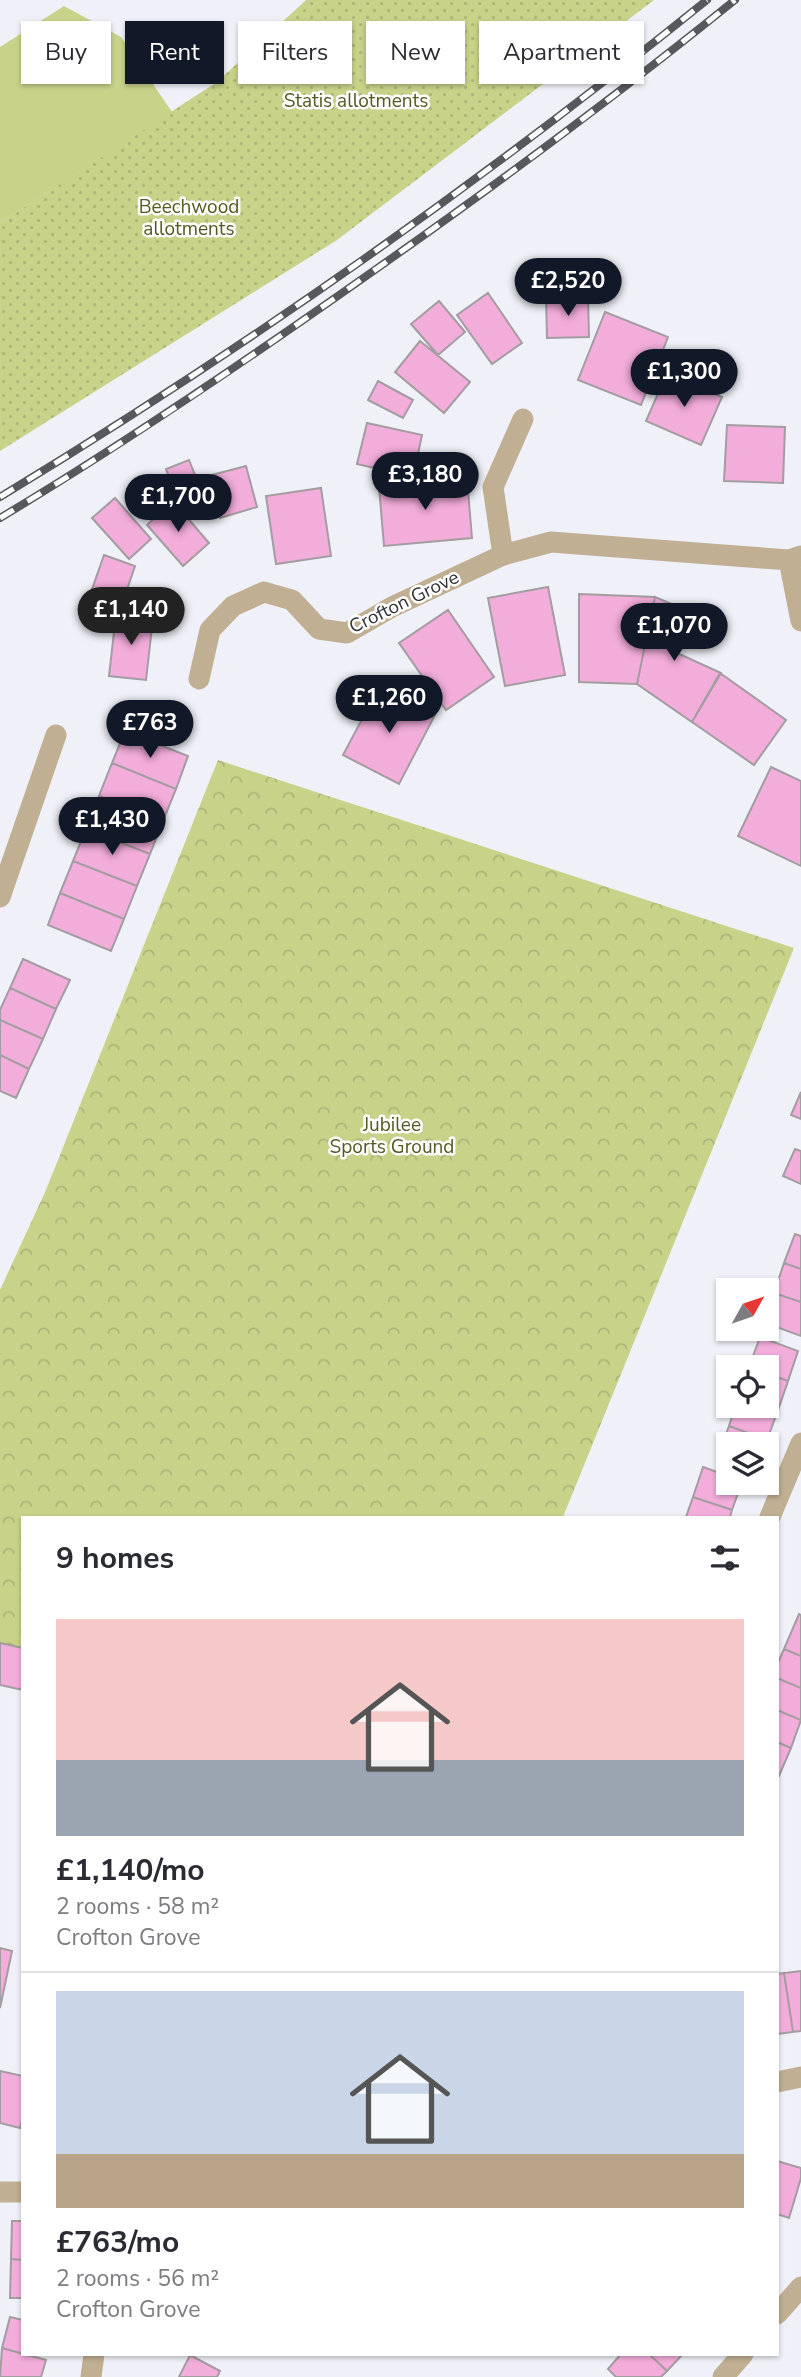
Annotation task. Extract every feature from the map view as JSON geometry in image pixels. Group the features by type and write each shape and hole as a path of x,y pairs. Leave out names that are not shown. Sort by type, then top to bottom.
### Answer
{"street":[{"path":"503,555 493,487 523,419"},
{"name":"Crofton Grove","path":"199,679 209,630 233,606 264,592 292,600 319,629 347,633 392,607 503,555 551,542 795,558 801,621"},
{"path":"0,897 56,735"},
{"path":"770,1516 801,1443"},
{"path":"779,2082 801,2077"},
{"path":"0,2192 21,2192"},
{"path":"779,2312 801,2287"},
{"path":"91,2377 94,2356"},
{"path":"723,2377 741,2356"}],"green space":[{"name":"Beechwood allotments","path":"306,0 654,0 626,21 479,21 479,84 543,84 337,240 0,451 0,223 214,84 224,84 224,76 238,63 238,84 352,84 352,21 283,21"},
{"path":"64,6 92,21 41,21"},
{"path":"111,32 125,43 125,84 153,84 172,112 0,223 0,47 21,34 21,84 111,84"},
{"name":"Jubilee Sports Ground","path":"218,760 794,948 563,1516 21,1516 21,1665 0,1658 0,1290 46,1190"}],"building":[{"path":"488,293 522,343 492,364 457,315"},
{"path":"588,297 589,337 547,338 546,298"},
{"path":"439,301 465,332 438,355 411,324"},
{"path":"605,312 668,337 641,405 578,380"},
{"path":"420,341 470,382 444,413 395,372"},
{"path":"667,373 722,397 701,445 646,421"},
{"path":"378,381 413,400 403,418 368,400"},
{"path":"367,423 422,435 413,477 357,464"},
{"path":"727,425 785,427 783,483 724,481"},
{"path":"189,460 207,505 184,515 166,469"},
{"path":"246,466 257,507 220,518 208,476"},
{"path":"467,479 472,538 384,546 379,487"},
{"path":"321,488 331,556 276,564 266,496"},
{"path":"115,498 151,539 129,559 92,518"},
{"path":"173,501 209,543 183,566 147,525"},
{"path":"104,555 135,566 121,607 90,595"},
{"path":"548,587 565,675 505,686 488,598"},
{"path":"579,594 655,597 637,684 579,682"},
{"path":"655,597 693,613 677,653 721,673 692,722 637,684"},
{"path":"448,610 494,677 446,710 399,643"},
{"path":"116,614 153,618 146,680 109,676"},
{"path":"720,673 786,720 754,765 692,722"},
{"path":"379,687 435,715 399,784 343,755"},
{"path":"125,731 188,756 176,789 112,763"},
{"path":"112,763 176,789 163,821 99,796"},
{"path":"771,767 801,781 801,866 738,836"},
{"path":"99,796 163,821 150,854 86,829"},
{"path":"86,829 150,854 137,886 73,861"},
{"path":"73,861 137,886 124,919 60,893"},
{"path":"60,893 124,919 111,951 48,925"},
{"path":"23,959 70,980 56,1009 10,988"},
{"path":"10,988 56,1009 43,1039 0,1020 0,1010"},
{"path":"0,1020 43,1039 29,1069 0,1055"},
{"path":"0,1055 29,1069 16,1098 0,1091"},
{"path":"801,1092 801,1119 791,1115"},
{"path":"795,1149 801,1151 801,1184 783,1176"},
{"path":"795,1234 801,1236 801,1269 784,1263"},
{"path":"784,1263 801,1269 801,1302 779,1295 779,1278"},
{"path":"779,1295 801,1302 801,1336 779,1328"},
{"path":"759,1341 771,1341 798,1351 788,1381 779,1378 779,1355 753,1355"},
{"path":"779,1378 788,1381 779,1407"},
{"path":"732,1418 775,1418 770,1432 745,1432 729,1426"},
{"path":"729,1426 745,1432 727,1432"},
{"path":"703,1467 716,1472 716,1495 737,1495 732,1510 693,1497"},
{"path":"693,1497 732,1510 730,1516 686,1516"},
{"path":"799,1614 801,1615 801,1656 784,1649"},
{"path":"0,1643 21,1648 21,1690 0,1685"},
{"path":"784,1649 801,1656 801,1688 779,1679 779,1660"},
{"path":"779,1679 801,1688 801,1720 779,1711"},
{"path":"779,1711 801,1720 791,1748 779,1743"},
{"path":"779,1743 791,1748 779,1776"},
{"path":"0,1948 12,1951 0,2008"},
{"path":"801,1971 801,2031 793,2032 784,1973"},
{"path":"784,1973 793,2032 779,2034 779,1974"},
{"path":"0,2071 21,2076 21,2124 20,2128 0,2123"},
{"path":"779,2162 801,2168 801,2178 789,2218 779,2215"},
{"path":"12,2221 21,2221 21,2260 11,2259"},
{"path":"11,2259 21,2260 21,2298 10,2298"},
{"path":"10,2317 21,2320 21,2353 2,2348"},
{"path":"2,2348 21,2353 21,2356 46,2360 41,2377 0,2377"},
{"path":"190,2356 220,2371 217,2377 179,2377"},
{"path":"619,2356 651,2356 667,2371 661,2377 616,2377 608,2369"},
{"path":"651,2356 681,2356 667,2371"}],"railway":[{"path":"0,497 183,382 362,260 537,133 707,0"},
{"path":"0,518 183,402 362,279 551,143 735,0"}],"park label":[{"name":"Statis allotments","path":"356,101"}]}
